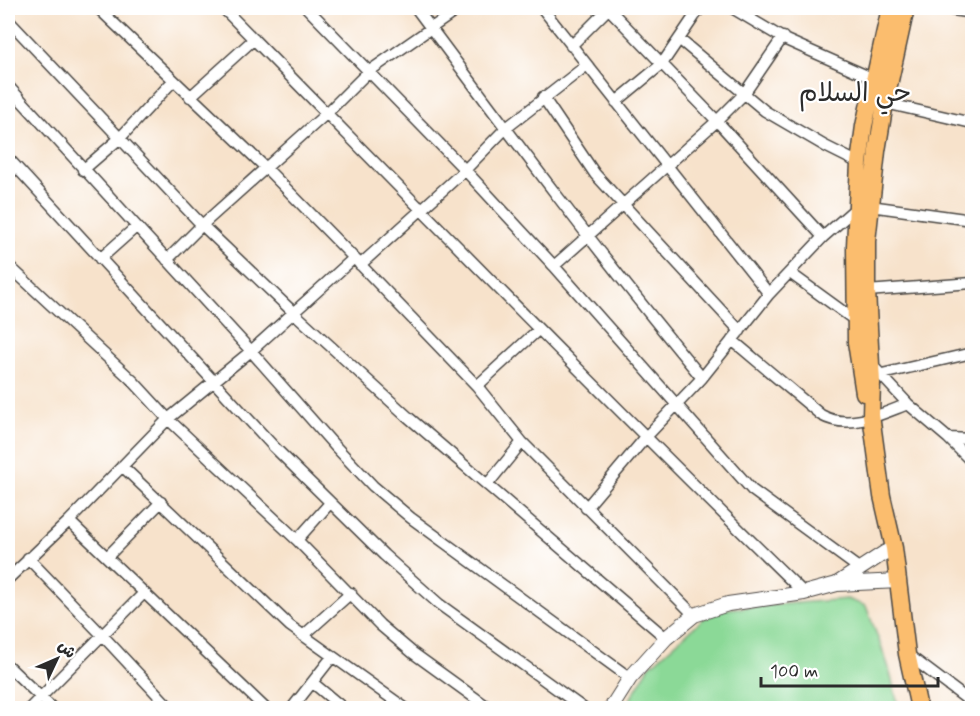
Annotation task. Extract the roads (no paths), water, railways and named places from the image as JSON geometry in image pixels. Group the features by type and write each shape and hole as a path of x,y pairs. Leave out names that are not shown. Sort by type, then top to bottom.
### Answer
{"main road":[{"path":"871,416 876,369 867,291 867,241 859,164 874,79 890,8"},
{"path":"906,8 863,207 856,321 861,384 871,416 887,521 910,708"},
{"path":"894,582 919,708"}],"street":[{"path":"98,8 265,167 477,386 522,442 694,615"},
{"path":"223,8 645,438 804,593"},
{"path":"307,8 465,170 554,266 752,490 860,569"},
{"path":"416,8 587,237 702,378"},
{"path":"167,260 265,167 327,113 368,72 460,8"},
{"path":"542,8 769,294"},
{"path":"572,46 609,8 823,237"},
{"path":"616,102 662,64 700,8"},
{"path":"732,8 783,38 874,79"},
{"path":"941,8 972,13"},
{"path":"8,20 202,225 293,312 487,486 666,638"},
{"path":"554,266 717,121 744,94 783,38"},
{"path":"190,97 254,39"},
{"path":"679,39 765,111 859,164"},
{"path":"8,579 69,521 168,420 251,351 293,312 422,209 505,129 543,97 587,65"},
{"path":"83,170 120,138 173,81"},
{"path":"8,86 251,351 333,445 373,486 411,518 630,678"},
{"path":"543,97 595,174 740,330"},
{"path":"885,103 972,123"},
{"path":"8,159 213,382 330,503 439,604 583,708"},
{"path":"586,508 645,438 702,378 769,294 823,237 863,207 972,220"},
{"path":"100,259 136,226"},
{"path":"8,265 133,381 168,420 297,540 380,625 413,653 489,708"},
{"path":"790,273 856,321"},
{"path":"867,291 972,283"},
{"path":"477,386 538,330"},
{"path":"732,340 821,415 830,420 840,422 871,416 908,404"},
{"path":"876,369 972,353"},
{"path":"876,369 908,404 972,462"},
{"path":"948,438 972,439"},
{"path":"487,486 522,442"},
{"path":"122,466 290,626 405,708"},
{"path":"107,557 161,502"},
{"path":"297,540 330,503"},
{"path":"69,521 265,708"},
{"path":"837,584 889,550"},
{"path":"28,558 170,708"},
{"path":"611,708 630,678 666,638 694,615 728,604 804,593 837,584 894,582"},
{"path":"30,708 144,593"},
{"path":"303,636 351,593"},
{"path":"908,654 972,704"},
{"path":"292,708 332,657"},
{"path":"8,666 52,708"},
{"path":"313,682 343,708"}],"district":[{"name":"حي السلام","path":"855,92"}]}
